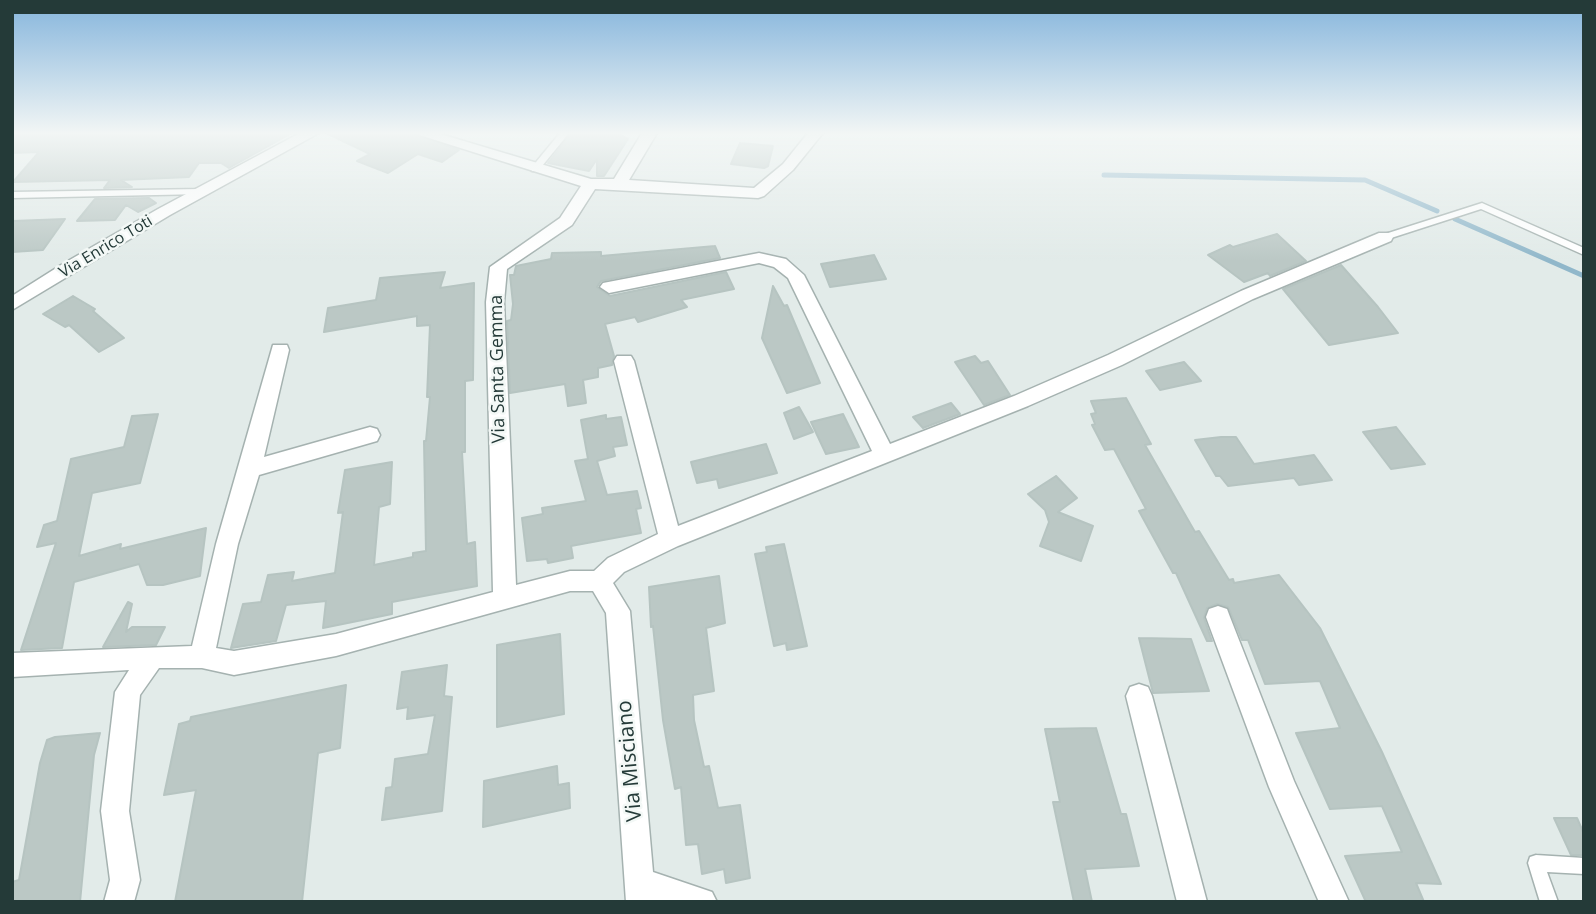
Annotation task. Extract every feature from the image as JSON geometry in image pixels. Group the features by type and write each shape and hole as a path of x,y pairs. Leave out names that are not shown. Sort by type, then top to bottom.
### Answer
{"street":[{"name":"Via Enrico Toti","path":"12,304 66,269 232,176"},
{"path":"559,176 590,184 758,192 778,176"},
{"path":"618,184 623,176"},
{"name":"Via Santa Gemma","path":"505,598 495,302 499,267 566,221 590,184"},
{"path":"12,665 152,657 202,657 234,663 336,645 570,581 599,581 616,565 670,539 885,455 1115,360 1247,295 1385,237"},
{"path":"609,287 759,258 780,263 795,275 885,455"},
{"path":"202,657 226,544 250,469 280,351"},
{"path":"624,361 670,539"},
{"path":"250,469 370,435"},
{"name":"Via Misciano","path":"599,581 618,611 641,892 702,902"},
{"path":"1218,617 1283,787 1334,902"},
{"path":"119,902 125,880 116,811 128,692 152,657"},
{"path":"1139,696 1192,902"}],"lane":[{"path":"12,195 201,192"},
{"path":"1385,237 1482,206 1584,252"},
{"path":"1549,902 1536,863 1584,866"}],"building":[{"path":"19,176 190,176 121,180 132,187 104,188 110,180 13,182"},
{"path":"149,198 156,203 138,212 126,205 115,220 77,221 95,199"},
{"path":"65,219 43,250 12,252 12,221"},
{"path":"1277,234 1306,261 1270,276 1268,273 1244,282 1208,255 1230,245 1233,247"},
{"path":"715,246 720,258 601,281 597,287 610,296 726,272 734,289 681,300 687,307 638,322 635,317 605,324 614,356 612,365 598,368 598,377 583,380 586,403 568,406 565,384 510,393 507,321 511,320 513,304 510,275 514,275 516,266 551,259 552,253 601,252 601,256"},
{"path":"874,255 886,279 830,287 821,264"},
{"path":"1341,265 1398,333 1329,345 1283,289"},
{"path":"445,272 440,288 474,283 473,380 465,381 465,452 462,452 467,544 475,542 477,586 392,602 392,614 323,628 326,601 286,605 276,641 231,648 243,604 261,602 268,575 294,572 292,581 335,573 343,512 338,513 345,470 392,462 390,504 379,507 374,565 413,557 413,553 426,551 424,441 430,397 427,397 430,325 417,326 417,316 324,332 328,308 376,300 380,278"},
{"path":"773,286 784,306 787,305 820,383 787,393 762,338"},
{"path":"73,296 95,309 93,311 124,338 99,352 69,325 65,327 43,314"},
{"path":"975,356 981,363 988,361 1010,395 984,405 955,362"},
{"path":"1184,362 1201,381 1160,390 1146,371"},
{"path":"1126,398 1151,444 1145,445 1195,532 1199,531 1229,580 1233,579 1234,583 1279,575 1320,628 1382,752 1441,884 1416,883 1424,902 1366,902 1345,856 1402,852 1382,806 1330,809 1296,733 1340,728 1320,681 1265,684 1248,640 1242,640 1228,607 1217,604 1207,608 1204,618 1212,641 1207,641 1176,573 1173,573 1139,511 1146,509 1114,449 1105,450 1092,425 1095,424 1091,414 1096,413 1091,401"},
{"path":"951,403 960,414 923,428 913,417"},
{"path":"799,407 813,432 794,439 784,413"},
{"path":"158,414 140,483 92,493 79,556 121,544 120,549 206,528 200,576 163,585 147,585 139,564 74,582 62,648 21,650 56,543 37,547 44,525 57,521 71,459 124,447 132,416"},
{"path":"843,414 859,447 826,454 811,422"},
{"path":"606,415 606,419 621,417 627,445 613,447 615,456 597,461 607,495 637,491 641,508 636,509 641,533 571,546 573,558 548,563 547,559 527,561 522,518 543,514 542,508 586,501 575,461 588,459 581,420"},
{"path":"1396,427 1425,464 1391,469 1363,432"},
{"path":"1236,437 1254,464 1314,455 1332,480 1299,485 1294,478 1228,486 1220,476 1216,476 1195,440"},
{"path":"766,444 777,473 719,488 717,479 697,483 691,462"},
{"path":"1056,476 1077,498 1058,512 1093,526 1081,561 1040,546 1049,522 1045,510 1028,494"},
{"path":"784,544 807,646 787,650 786,643 774,646 755,554 767,552 766,547"},
{"path":"719,576 725,623 706,628 714,691 693,695 694,720 704,767 709,766 718,808 740,805 750,878 726,883 724,869 702,874 698,844 686,845 681,787 675,789 663,720 653,626 651,627 649,587"},
{"path":"128,602 132,604 126,632 132,627 165,627 156,645 103,647"},
{"path":"560,634 564,714 497,727 497,645"},
{"path":"1139,638 1191,639 1209,691 1153,693"},
{"path":"447,665 444,696 452,697 442,811 382,820 386,788 392,787 395,759 428,754 435,715 407,719 408,707 397,709 402,672"},
{"path":"346,685 340,748 318,753 302,902 175,902 196,790 164,795 179,724 190,721 191,717"},
{"path":"1096,728 1121,814 1126,814 1139,866 1085,869 1092,902 1074,902 1053,802 1060,802 1045,729"},
{"path":"100,733 94,755 80,902 12,902 12,882 19,880 40,763 47,740"},
{"path":"557,766 558,785 569,783 570,808 483,827 484,781"},
{"path":"1554,818 1577,818 1584,834 1584,855 1571,855"}],"waterway":[{"path":"1138,176 1365,180 1437,211"},
{"path":"1455,219 1584,276"}]}
